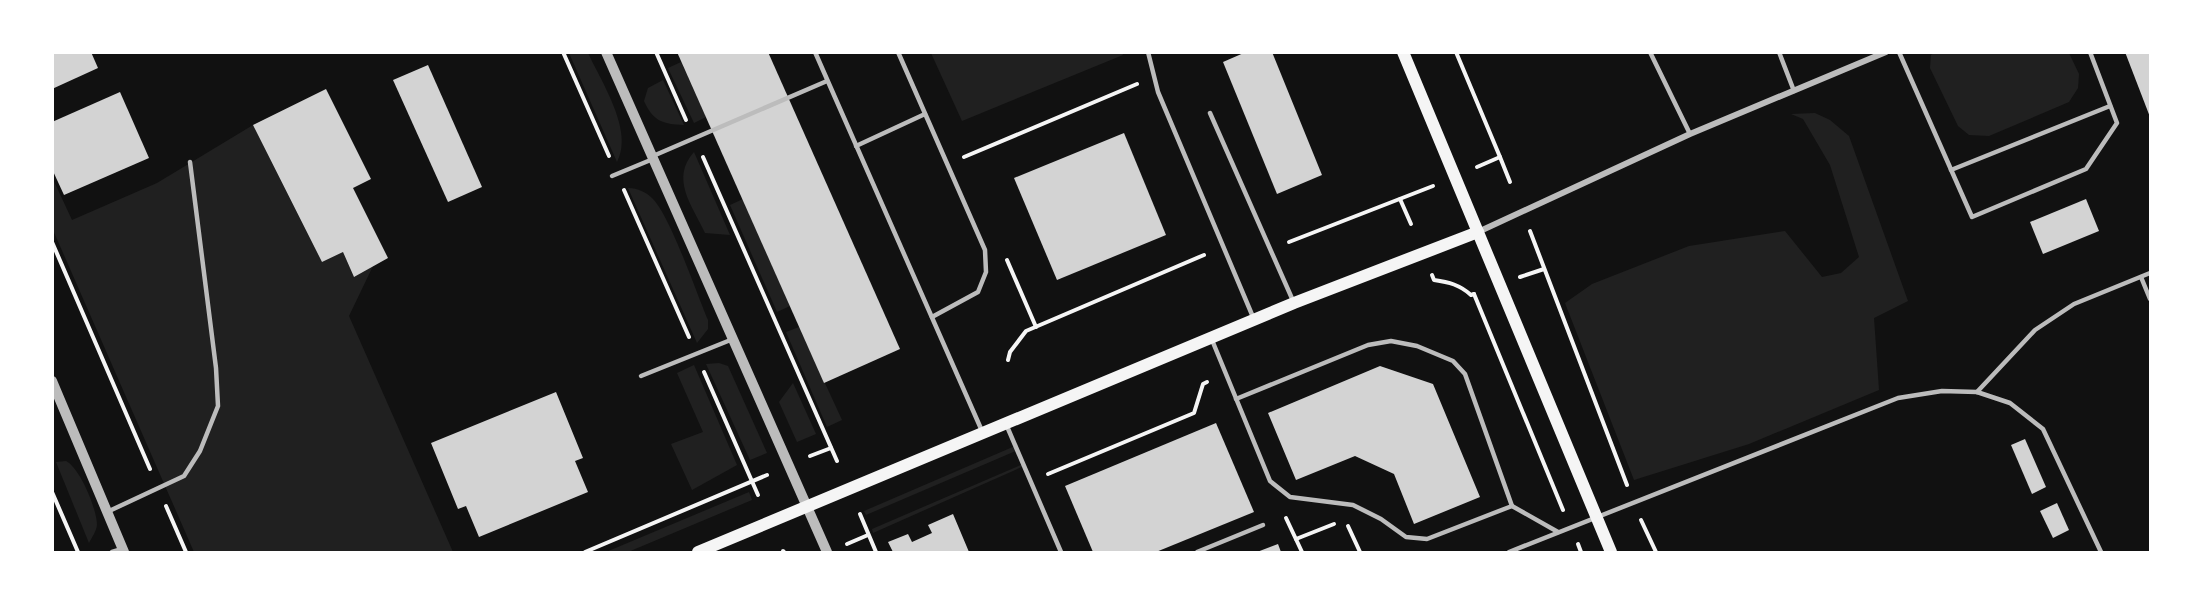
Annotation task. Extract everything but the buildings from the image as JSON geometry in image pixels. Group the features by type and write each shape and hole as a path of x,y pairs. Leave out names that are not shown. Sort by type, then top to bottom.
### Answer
{"main road":[{"path":"1403,52 1611,552"},
{"path":"699,552 1294,303 1478,232"}],"street":[{"path":"606,52 827,552"},
{"path":"1478,232 1690,134 1886,52"},
{"path":"52,381 107,512 119,551"}],"lane":[{"path":"815,52 983,433"},
{"path":"898,52 985,250 986,272 978,292 932,317"},
{"path":"1148,52 1154,76 1254,320"},
{"path":"1650,52 1690,134"},
{"path":"1779,52 1794,91"},
{"path":"1899,52 1972,217 2085,169 2116,123 2090,52"},
{"path":"615,175 694,138 827,81"},
{"path":"1952,170 2110,106"},
{"path":"1210,113 1294,303"},
{"path":"856,146 925,114"},
{"path":"107,512 184,476 200,451 218,406 216,368 190,162"},
{"path":"1977,392 2035,330 2074,304 2151,273"},
{"path":"2140,277 2151,299"},
{"path":"1211,338 1270,481 1290,497 1353,505 1381,519 1406,537 1427,539 1512,506"},
{"path":"641,376 733,339"},
{"path":"1236,399 1368,345 1391,341 1417,346 1453,361 1465,374 1512,506 1558,532"},
{"path":"1509,552 1898,398 1942,391 1977,392 2010,403 2043,429 2100,551 2092,552"},
{"path":"1006,424 1061,552"},
{"path":"1197,552 1263,525"}],"path":[{"path":"563,52 615,175 758,495"},
{"path":"656,52 837,461"},
{"path":"1456,52 1510,182"},
{"path":"947,164 1154,76"},
{"path":"1476,168 1500,157"},
{"path":"1271,250 1437,184"},
{"path":"1400,199 1411,224"},
{"path":"1530,231 1634,502 1656,552"},
{"path":"52,242 186,552"},
{"path":"1008,360 1010,352 1026,331 1224,246"},
{"path":"1520,277 1545,269"},
{"path":"1431,273 1434,280 1449,283 1471,295 1481,292"},
{"path":"1474,294 1570,528"},
{"path":"1031,482 1194,413 1203,384 1226,373"},
{"path":"806,458 831,448"},
{"path":"585,552 773,472"},
{"path":"52,492 78,552"},
{"path":"860,514 876,552"},
{"path":"846,544 868,535"}],"shaded area":[{"path":"1935,52 2069,53 2079,74 2078,88 2069,102 1989,136 1969,135 1958,126 1930,68 1931,55"},
{"path":"569,53 588,53 608,92 622,136 617,162"},
{"path":"931,53 1122,53 1123,55 962,121"},
{"path":"681,62 706,117 694,123 668,68"},
{"path":"663,80 684,125 659,120 651,113 644,101 648,88"},
{"path":"1815,113 1830,120 1849,136 1908,301 1874,318 1879,390 1749,444 1634,480 1565,303 1592,284 1689,246 1785,231 1822,277 1841,273 1859,257 1830,165 1803,119 1791,114"},
{"path":"253,125 322,262 343,252 354,277 373,266 349,316 453,552 194,552 53,230 52,177 72,220 157,183"},
{"path":"694,152 730,235 705,233 689,202 684,172"},
{"path":"628,188 648,194 668,222 708,320 708,329 697,343"},
{"path":"743,199 790,306 777,312 730,205"},
{"path":"799,327 842,420 827,427 786,332"},
{"path":"719,363 728,366 767,453 750,460 706,364"},
{"path":"694,365 737,465 692,490 671,444 703,432 677,373"},
{"path":"793,383 816,434 797,442 779,402"},
{"path":"1015,446 1018,450 866,515 864,511"},
{"path":"66,461 82,480 94,509 97,525 89,543 56,462"},
{"path":"1023,464 1024,466 873,533 872,529"},
{"path":"749,492 752,500 628,552 606,552"}]}
